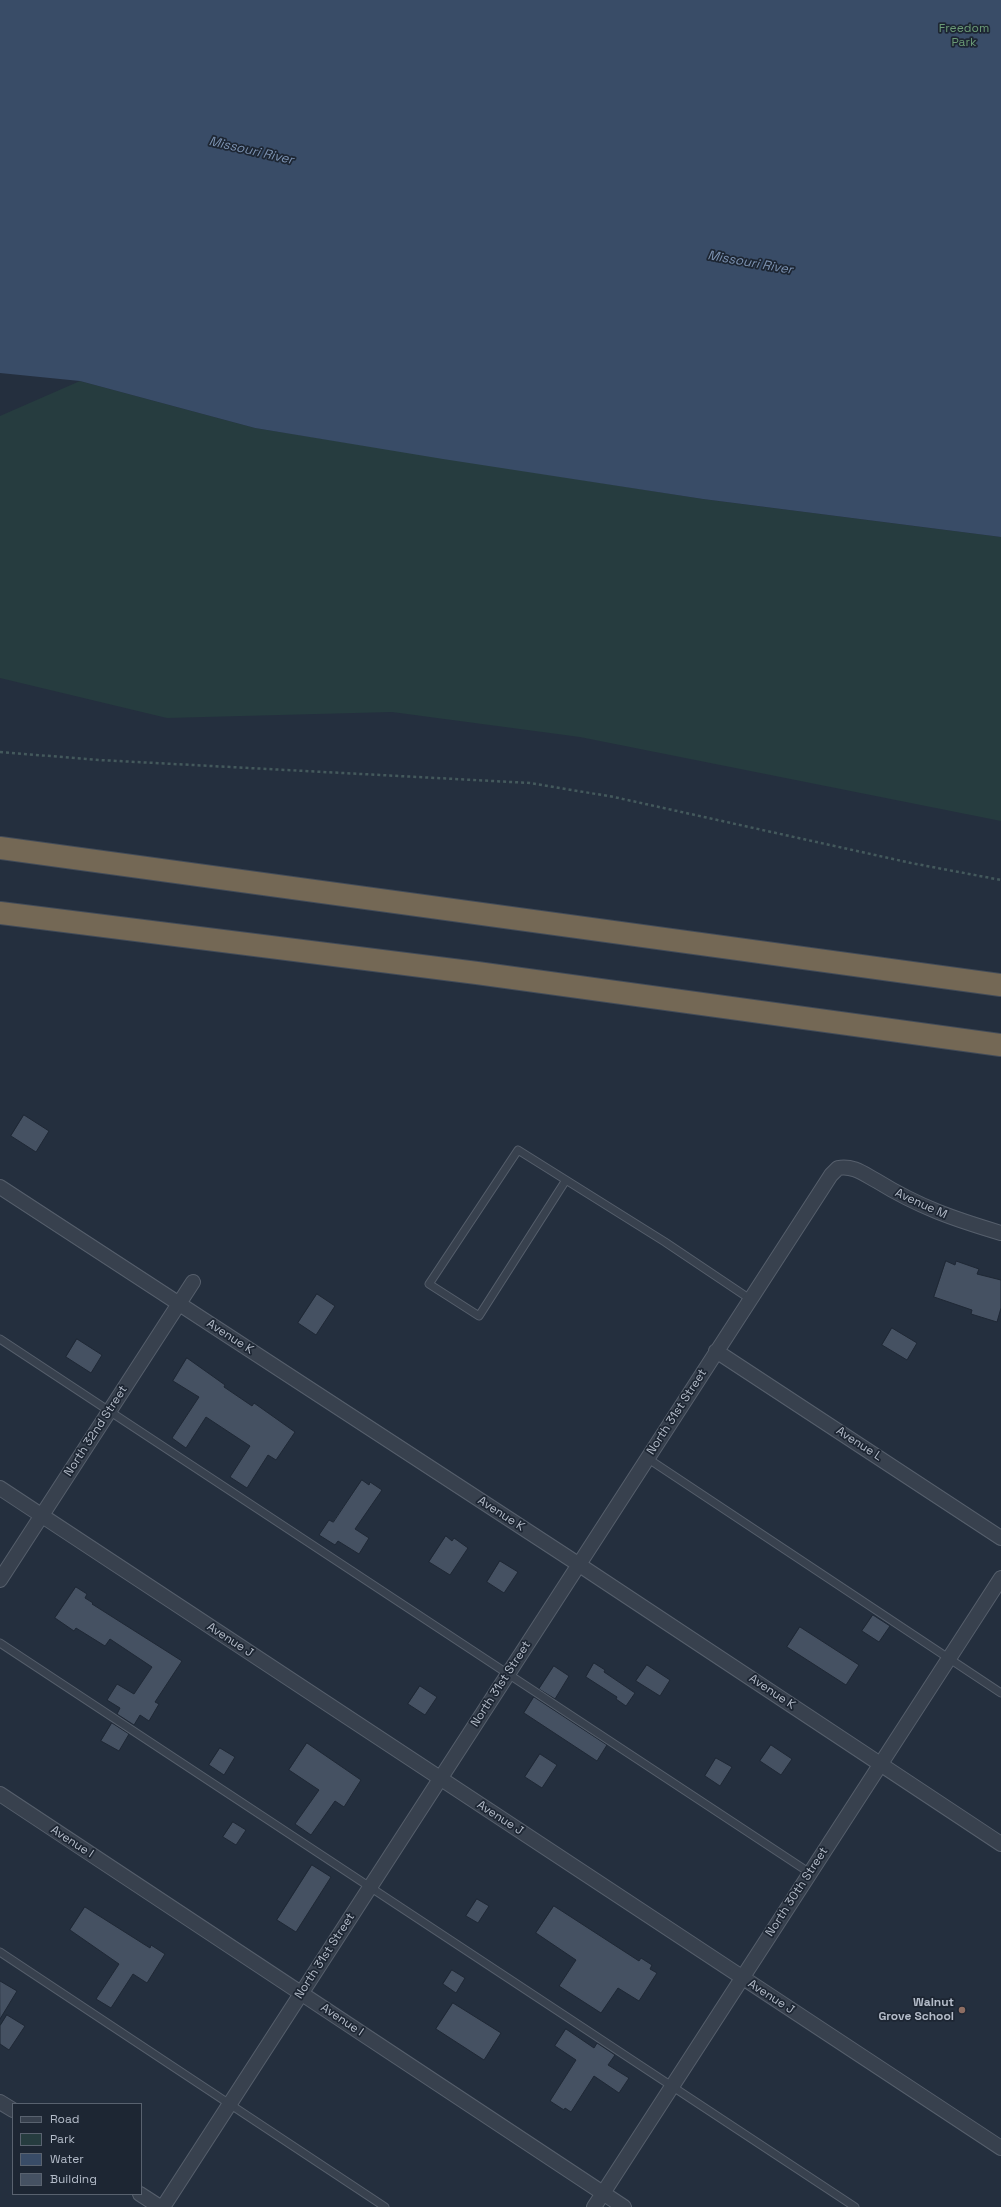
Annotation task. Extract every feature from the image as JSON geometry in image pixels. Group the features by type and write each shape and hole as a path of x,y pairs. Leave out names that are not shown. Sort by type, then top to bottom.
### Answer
{"highway":[{"path":"0,848 1001,985"},
{"path":"0,913 477,972 1001,1045"}],"street":[{"name":"Avenue M","path":"844,1167 854,1168 907,1200 937,1213 1001,1233"},
{"name":"North 31st Street","path":"161,2207 230,2104 831,1175 838,1168 844,1167"},
{"name":"Avenue K","path":"0,1187 578,1564 1001,1844"},
{"name":"North 32nd Street","path":"0,1580 193,1282"},
{"name":"Avenue L","path":"716,1351 1001,1538"},
{"name":"Avenue J","path":"0,1488 1001,2148"},
{"name":"North 30th Street","path":"594,2207 1001,1578"},
{"name":"Avenue I","path":"0,1794 624,2207"},
{"path":"0,2102 12,2109"},
{"path":"142,2195 161,2207"}],"lane":[{"path":"566,1180 478,1316 429,1284 518,1150 566,1180 665,1242 750,1299"},
{"path":"0,1339 810,1873"},
{"path":"647,1458 1001,1692"},
{"path":"0,1643 855,2207"},
{"path":"0,1952 385,2207"}],"path":[{"path":"0,752 99,760 530,783 614,797 910,864 1001,880"}],"green space":[{"path":"80,381 255,428 703,499 1001,537 1001,821 580,737 392,712 167,718 0,678 0,416"}],"water":[{"name":"Missouri River","path":"0,0 1001,0 1001,537 703,499 443,459 255,428 80,381 0,373"}],"building":[{"path":"24,1115 49,1131 36,1152 11,1136"},
{"path":"946,1261 955,1265 956,1261 979,1269 977,1274 1001,1280 1001,1308 997,1322 971,1314 972,1310 934,1297"},
{"path":"317,1294 335,1306 316,1335 298,1323"},
{"path":"892,1328 917,1343 907,1360 882,1345"},
{"path":"77,1339 102,1355 91,1373 66,1357"},
{"path":"187,1358 225,1385 224,1387 252,1406 254,1403 295,1432 276,1460 268,1455 247,1488 230,1477 250,1446 206,1417 186,1448 172,1438 199,1397 173,1381"},
{"path":"362,1480 369,1485 370,1482 382,1490 355,1529 369,1538 359,1554 338,1541 335,1545 319,1535 329,1520 333,1522"},
{"path":"446,1536 452,1541 454,1538 468,1548 450,1575 429,1562"},
{"path":"500,1561 518,1572 504,1593 487,1582"},
{"path":"76,1587 87,1594 85,1598 93,1603 92,1604 182,1661 155,1702 159,1704 149,1721 140,1715 134,1725 117,1714 120,1708 107,1700 117,1684 134,1694 152,1667 110,1639 105,1646 76,1628 74,1631 55,1618"},
{"path":"873,1615 890,1626 879,1642 862,1631"},
{"path":"800,1627 859,1665 846,1685 787,1647"},
{"path":"594,1663 605,1670 604,1672 635,1693 626,1706 616,1699 617,1697 586,1677"},
{"path":"647,1665 670,1680 660,1696 636,1681"},
{"path":"554,1666 569,1676 555,1699 539,1689"},
{"path":"420,1686 437,1697 425,1715 408,1704"},
{"path":"534,1697 607,1745 597,1761 524,1713"},
{"path":"112,1723 129,1734 119,1751 101,1741"},
{"path":"307,1743 361,1780 344,1807 335,1801 311,1835 295,1824 319,1790 289,1770"},
{"path":"771,1745 792,1759 781,1775 760,1761"},
{"path":"220,1748 235,1757 224,1775 209,1765"},
{"path":"540,1754 557,1765 542,1788 525,1777"},
{"path":"716,1758 732,1767 720,1786 705,1776"},
{"path":"233,1822 246,1830 236,1845 223,1837"},
{"path":"312,1865 331,1877 296,1932 277,1920"},
{"path":"477,1899 489,1906 478,1923 466,1916"},
{"path":"554,1906 639,1961 641,1958 652,1965 650,1969 657,1973 639,2001 618,1988 601,2013 559,1986 576,1960 536,1933"},
{"path":"85,1907 150,1948 151,1945 165,1954 147,1983 133,1974 111,2008 96,1999 119,1964 70,1930"},
{"path":"452,1970 465,1978 456,1993 443,1984"},
{"path":"0,1981 17,1991 0,2019"},
{"path":"453,2003 501,2033 484,2060 436,2029"},
{"path":"7,2015 25,2026 9,2050 0,2044 0,2026"},
{"path":"566,2029 594,2048 597,2043 615,2055 608,2065 629,2078 619,2093 594,2076 571,2112 565,2108 564,2110 550,2101 576,2060 555,2046"}],"place":[{"name":"Walnut Grove School","path":"962,2010"}],"park label":[{"name":"Freedom Park","path":"964,36"}]}
